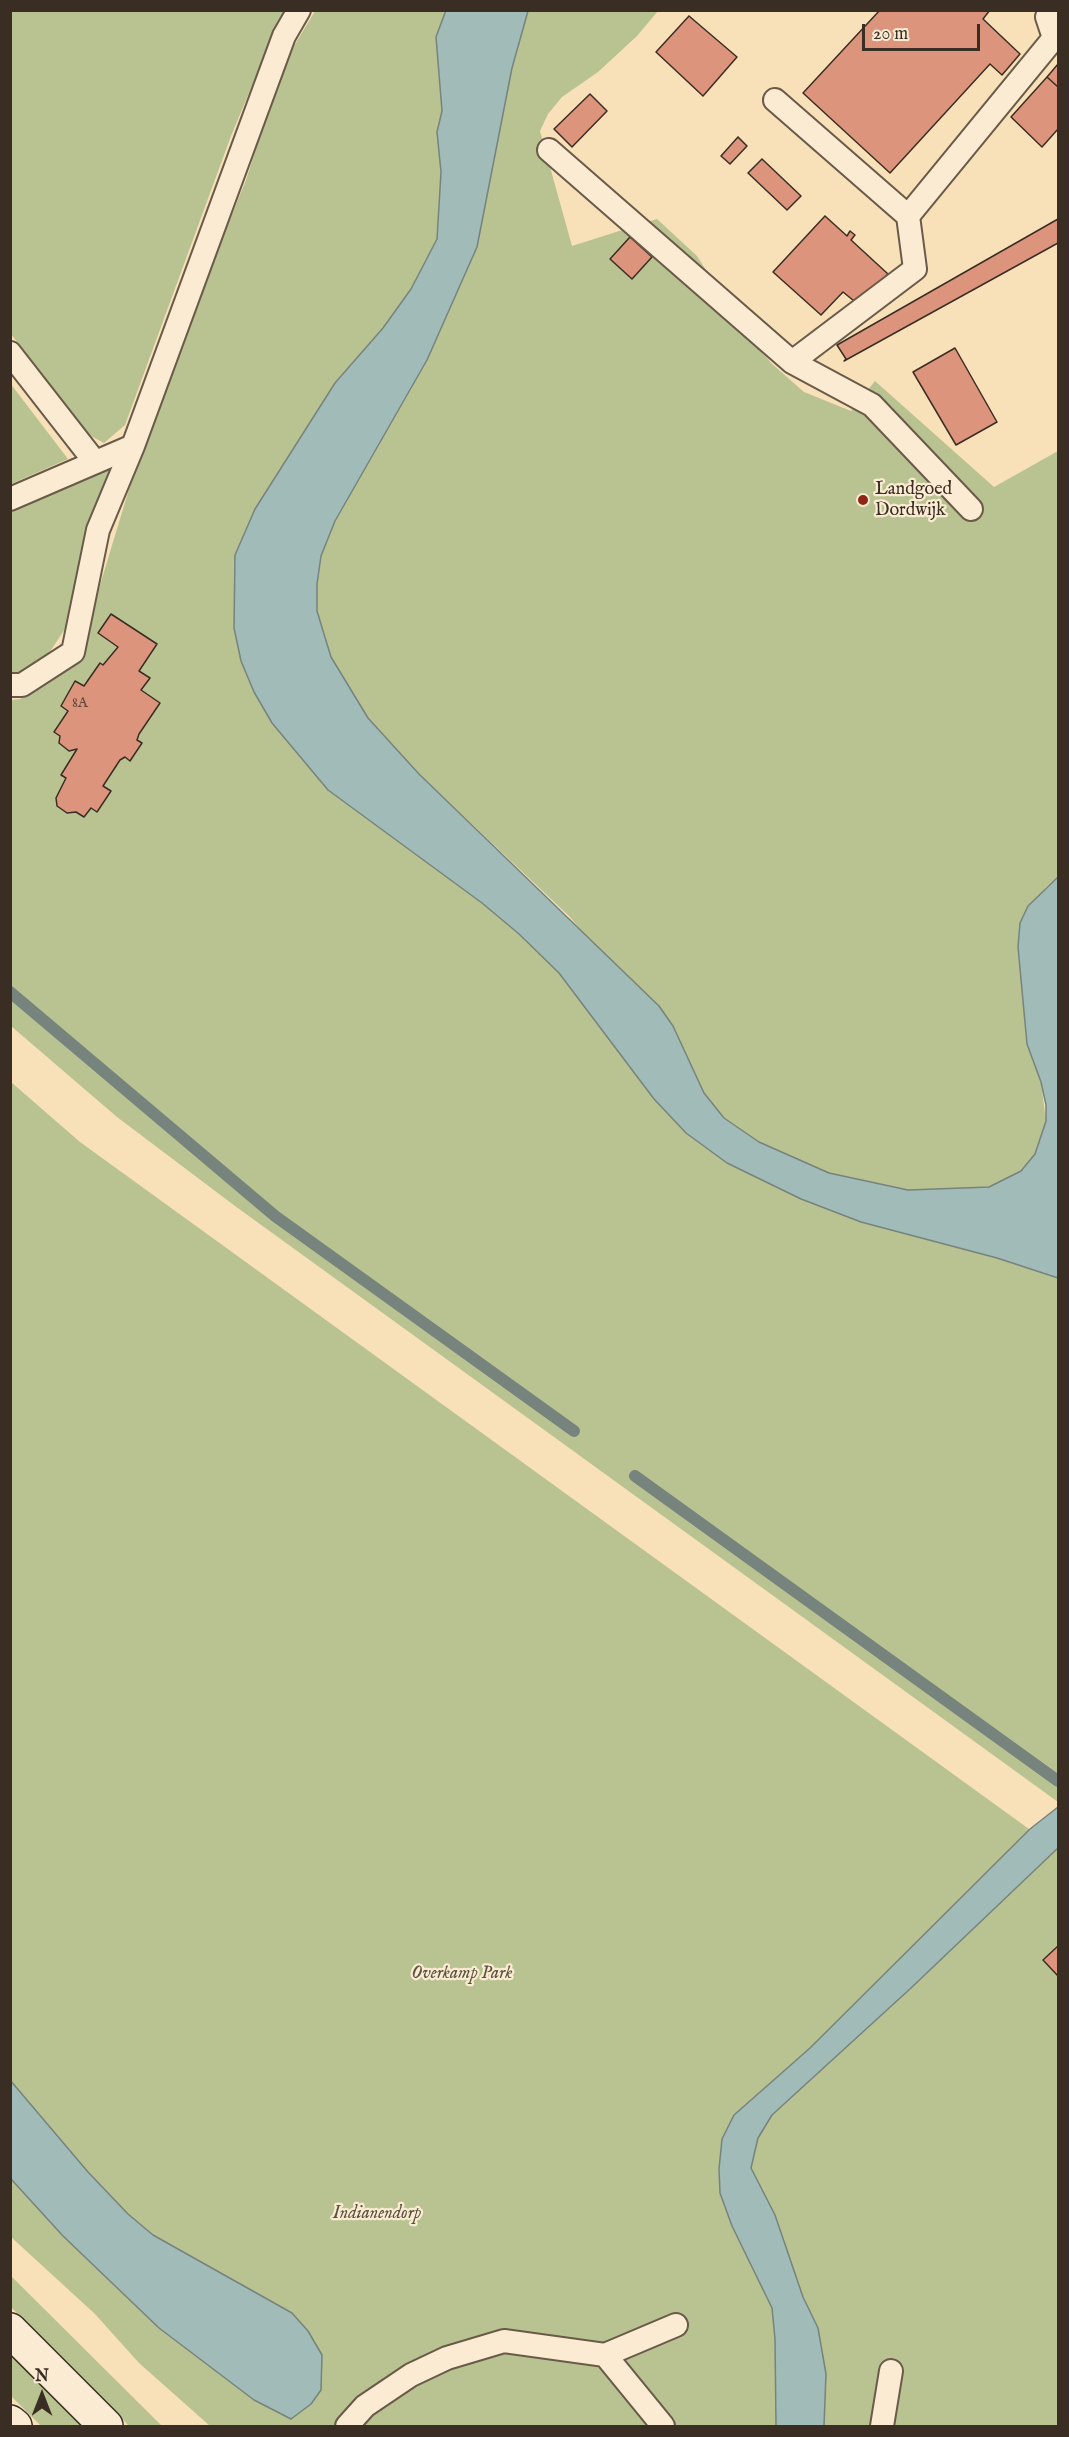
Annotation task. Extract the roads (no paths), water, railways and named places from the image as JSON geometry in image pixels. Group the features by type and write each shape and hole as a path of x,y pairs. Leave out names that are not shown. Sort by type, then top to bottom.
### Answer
{"street":[{"path":"10,2330 106,2427"},
{"path":"10,2422 15,2427"}],"lane":[{"path":"10,685 22,685 73,652 98,530 133,446 275,58 299,10"},
{"path":"908,216 1054,38 1047,17 1051,10"},
{"path":"775,100 908,216 915,269 792,362"},
{"path":"549,150 792,362 872,405 971,508"},
{"path":"10,353 95,462"},
{"path":"10,499 133,446"},
{"path":"347,2427 364,2406 411,2374 447,2358 504,2342 604,2355 676,2325"},
{"path":"604,2355 663,2427"},
{"path":"882,2427 891,2371"}],"water":[{"path":"446,10 528,11 512,68 477,247 427,360 335,521 321,556 317,584 317,611 331,657 368,718 419,774 659,1006 673,1026 704,1093 724,1118 759,1142 829,1173 908,1190 989,1187 1021,1171 1035,1154 1046,1121 1046,1105 1041,1082 1027,1044 1018,947 1020,923 1028,906 1058,877 1058,1278 997,1258 861,1222 801,1199 727,1163 686,1133 654,1099 559,973 519,934 482,903 328,790 272,723 254,692 241,661 234,628 235,555 255,509 335,383 383,328 411,289 437,239 441,172 437,132 442,111 436,37"},
{"path":"1058,1807 1058,1848 911,1988 772,2115 758,2138 751,2168 775,2215 803,2297 818,2328 826,2374 824,2426 776,2426 775,2339 772,2308 732,2226 720,2193 719,2169 722,2139 734,2115 810,2048 1030,1829"},
{"path":"10,2080 88,2172 128,2214 153,2235 292,2313 308,2331 322,2355 321,2390 311,2404 291,2419 254,2400 159,2328 63,2236 11,2179"}],"waterway":[{"path":"10,992 275,1216 574,1431"},
{"path":"635,1476 1058,1781"}],"place":[{"name":"Landgoed Dordwijk","path":"863,500"}],"park label":[{"name":"Overkamp Park","path":"462,1974"},
{"name":"Indianendorp","path":"377,2214"}]}
